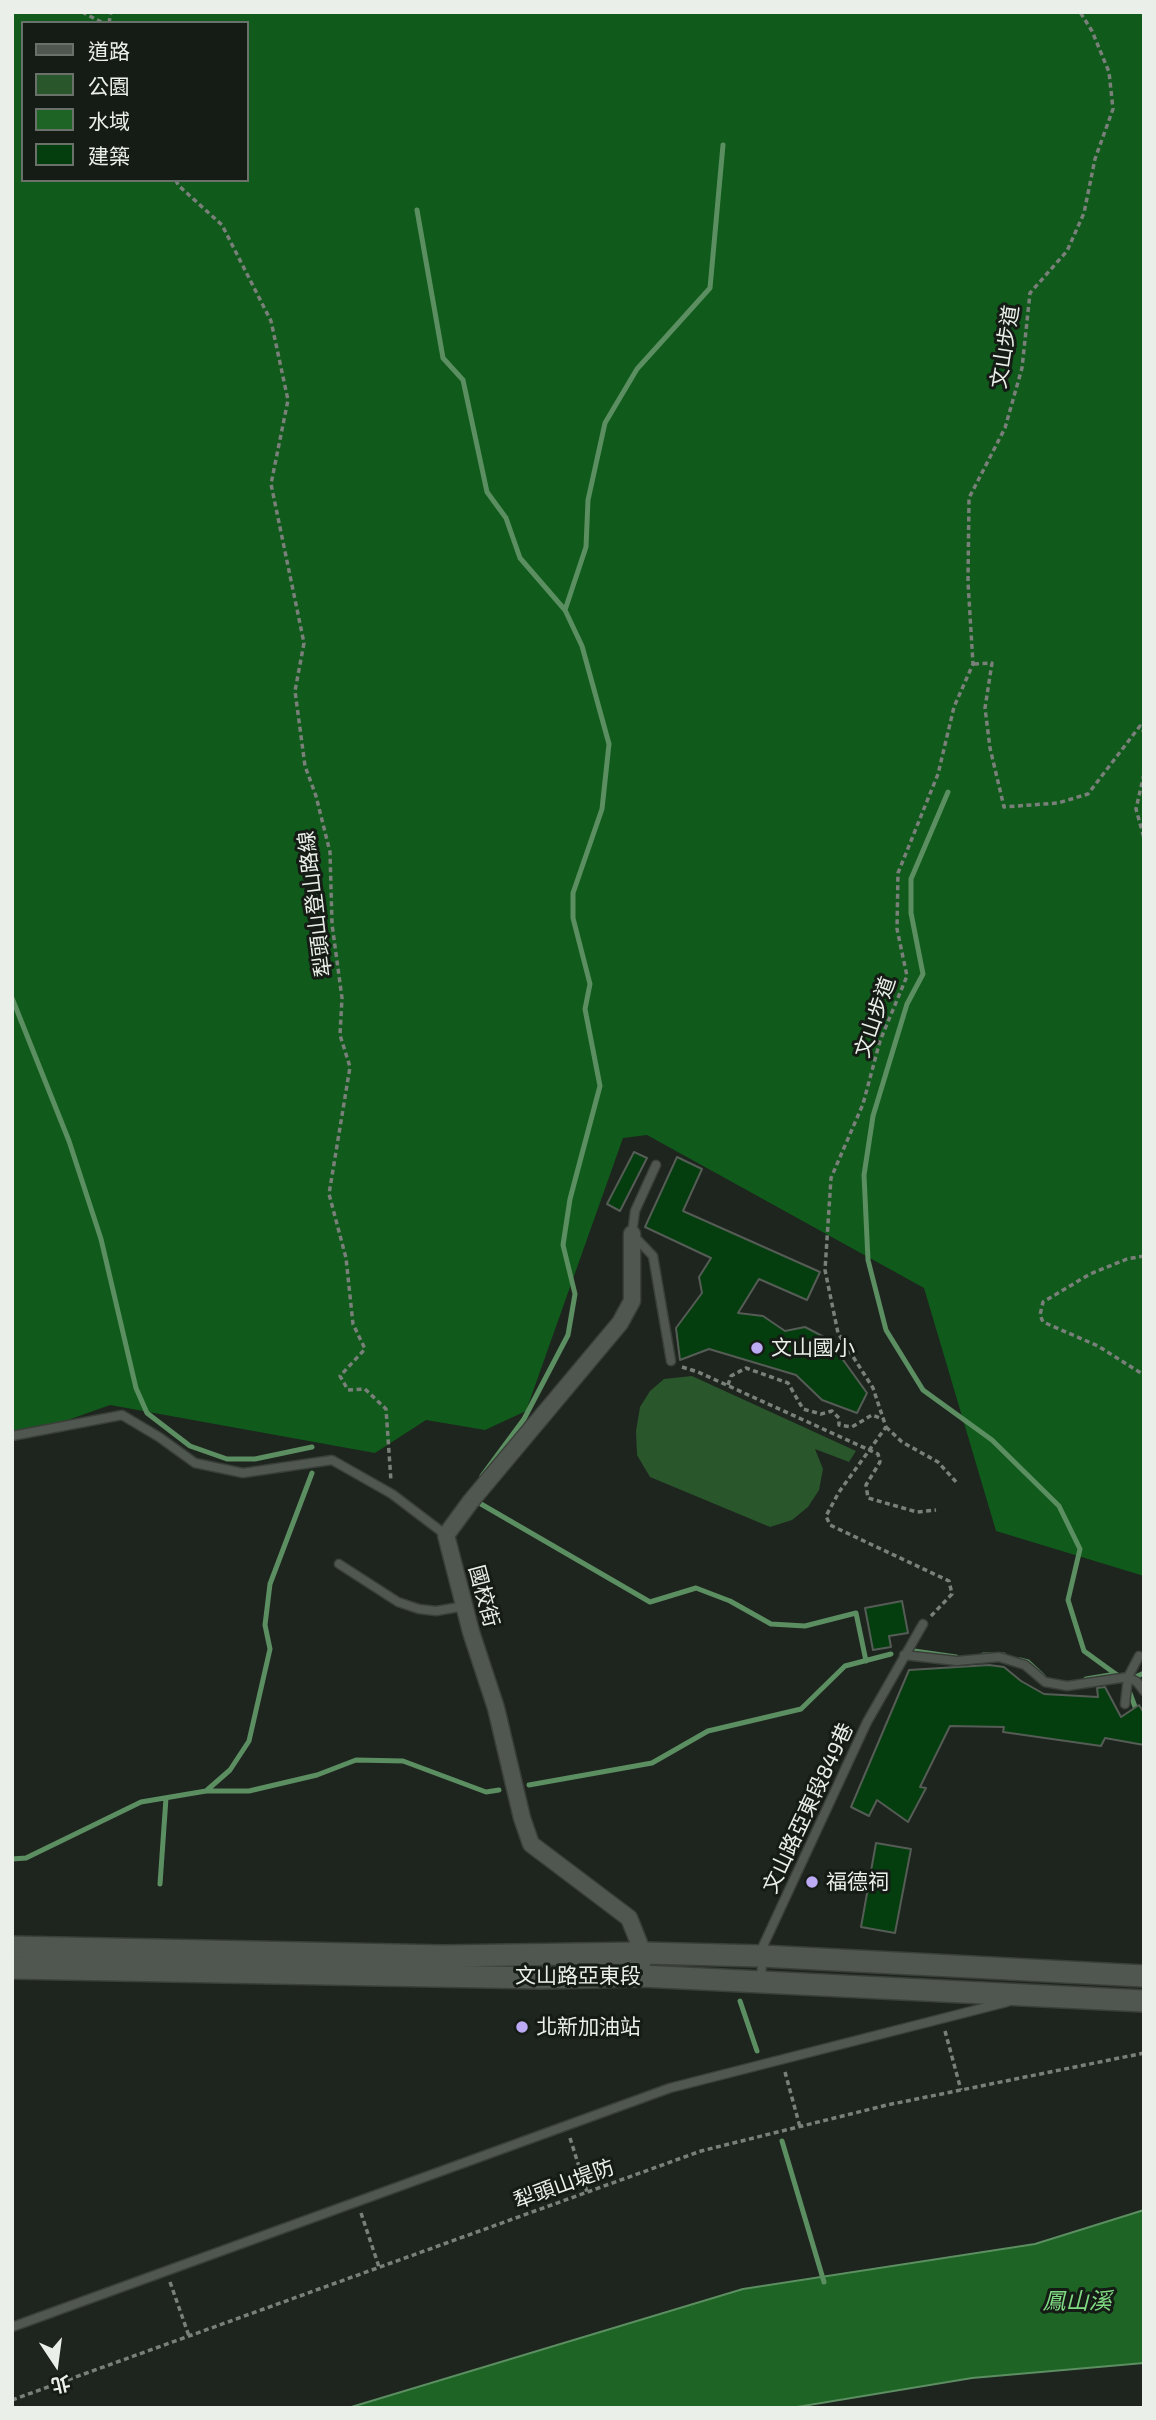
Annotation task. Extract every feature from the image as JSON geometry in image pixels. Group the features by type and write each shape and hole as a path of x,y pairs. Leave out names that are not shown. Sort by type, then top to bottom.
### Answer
{"main road":[{"name":"文山路亞東段","path":"12,1947 462,1966 540,1978 641,1976 1033,1995 1143,1997"},
{"name":"文山路亞東段","path":"12,1968 462,1966 540,1954 643,1953 761,1956 1144,1976"}],"street":[{"path":"446,1535 471,1501 620,1323 632,1301 632,1234"},
{"name":"國校街","path":"446,1535 496,1708 522,1818 531,1844 629,1918 643,1953 641,1976"},
{"path":"540,1954 540,1978"}],"lane":[{"path":"656,1165 635,1210 632,1234 653,1256 671,1361"},
{"path":"12,1436 122,1415 195,1463 243,1473 332,1460 392,1494 446,1535"},
{"path":"339,1564 408,1606 436,1611 465,1606"},
{"name":"文山路亞東段849巷","path":"761,1981 763,1946 867,1722 923,1624"},
{"path":"904,1655 957,1661 999,1657 1025,1665 1045,1682 1067,1686 1128,1677 1138,1682 1144,1690"},
{"path":"1125,1704 1128,1677 1139,1656"},
{"path":"12,2327 670,2088 1033,1995"}],"path":[{"path":"82,12 99,21"},
{"name":"文山步道","path":"887,1427 873,1388 838,1333 825,1269 831,1178 863,1104 880,1041 907,975 897,929 898,873 938,774 954,707 974,664 968,582 969,498 1005,428 1022,368 1030,293 1067,251 1084,213 1095,159 1113,108 1109,72 1092,31 1080,12"},
{"name":"犁頭山登山路線","path":"176,182 177,186 222,225 235,249 271,321 288,400 271,484 304,643 295,691 305,766 316,796 330,852 332,924 342,998 341,1035 351,1067 329,1194 346,1258 353,1324 365,1349 340,1376 348,1390 365,1389 386,1409 392,1494"},
{"path":"974,664 992,663 985,708 990,748 1004,807 1058,803 1088,794 1140,726 1144,732"},
{"path":"1144,774 1136,809 1144,838"},
{"path":"1144,1256 1127,1259 1090,1274 1043,1302 1040,1315 1043,1322 1098,1346 1144,1375"},
{"path":"671,1361 878,1454 880,1462 866,1485 867,1498 917,1513 936,1510"},
{"path":"728,1385 731,1376 746,1368 788,1383 803,1409 821,1414 832,1411 838,1418 839,1425 834,1434"},
{"path":"839,1425 852,1427 872,1415 883,1419"},
{"path":"923,1624 952,1594 949,1581 830,1525 825,1516 887,1427 902,1442 938,1462 957,1483"},
{"path":"942,2019 961,2090"},
{"name":"犁頭山堤防","path":"12,2400 701,2151 961,2090 1144,2053"},
{"path":"782,2059 800,2127"},
{"path":"566,2126 587,2192"},
{"path":"357,2202 379,2267"},
{"path":"166,2270 188,2336"}],"green space":[{"path":"692,1376 856,1451 849,1462 815,1449 823,1469 819,1490 808,1507 792,1520 770,1527 650,1477 637,1455 636,1431 640,1407 650,1391 664,1379"}],"shaded area":[{"path":"12,12 1144,12 1144,1576 996,1531 924,1288 647,1135 623,1138 526,1411 485,1430 426,1420 375,1453 110,1405 12,1440"}],"water":[{"name":"鳳山溪","path":"1144,2210 1144,2363 972,2378 791,2408 348,2408 743,2289 1035,2244"}],"building":[{"path":"634,1152 647,1158 620,1211 607,1204"},
{"path":"677,1157 702,1169 683,1211 820,1272 807,1300 759,1279 738,1313 763,1316 785,1331 805,1327 828,1339 867,1393 857,1413 822,1400 796,1375 709,1349 680,1360 676,1328 702,1293 699,1277 711,1258 645,1227"},
{"path":"902,1601 908,1633 889,1636 891,1647 873,1650 865,1608"},
{"path":"989,1665 1004,1667 1044,1694 1098,1697 1097,1688 1105,1687 1121,1717 1139,1705 1144,1713 1144,1745 1105,1738 1101,1746 1003,1732 1004,1727 950,1726 920,1787 926,1788 908,1822 877,1800 869,1816 851,1807 909,1670"},
{"path":"876,1843 911,1849 895,1933 861,1927"}],"waterway":[{"path":"565,610 586,547 588,500 605,423 637,369 710,288 723,145"},
{"path":"417,210 443,358 463,380 487,492 506,518 520,558 565,610 582,646 609,744 602,809 573,893 573,918 590,984 585,1009 600,1086 570,1199 563,1245 575,1294 568,1335 524,1419 482,1476"},
{"path":"948,792 911,879 911,913 923,974 907,1004 873,1116 864,1175 868,1260 886,1330 923,1390 992,1440 1059,1506 1080,1549 1068,1600 1084,1651 1117,1675"},
{"path":"12,998 69,1141 101,1239 136,1388 147,1413 190,1446 227,1459 255,1459 312,1447"},
{"path":"206,1791 230,1770 249,1741 270,1649 265,1625 270,1584 312,1473"},
{"path":"481,1504 650,1602 696,1588 730,1601 771,1624 805,1626 856,1613 866,1661"},
{"path":"914,1651 956,1657"},
{"path":"529,1785 652,1763 708,1731 801,1709 845,1666 891,1654"},
{"path":"983,1655 1004,1655"},
{"path":"1020,1660 1028,1662 1043,1676"},
{"path":"1131,1679 1144,1673"},
{"path":"1086,1679 1116,1674"},
{"path":"1128,1688 1137,1712"},
{"path":"12,1859 26,1858 141,1802 206,1791 249,1791 317,1775 356,1760 403,1761 486,1792 499,1790"},
{"path":"160,1884 166,1798"},
{"path":"740,2001 757,2051"},
{"path":"782,2141 824,2282"}],"place":[{"name":"文山國小","path":"757,1348"},
{"name":"福德祠","path":"812,1882"},
{"name":"北新加油站","path":"522,2027"}]}
